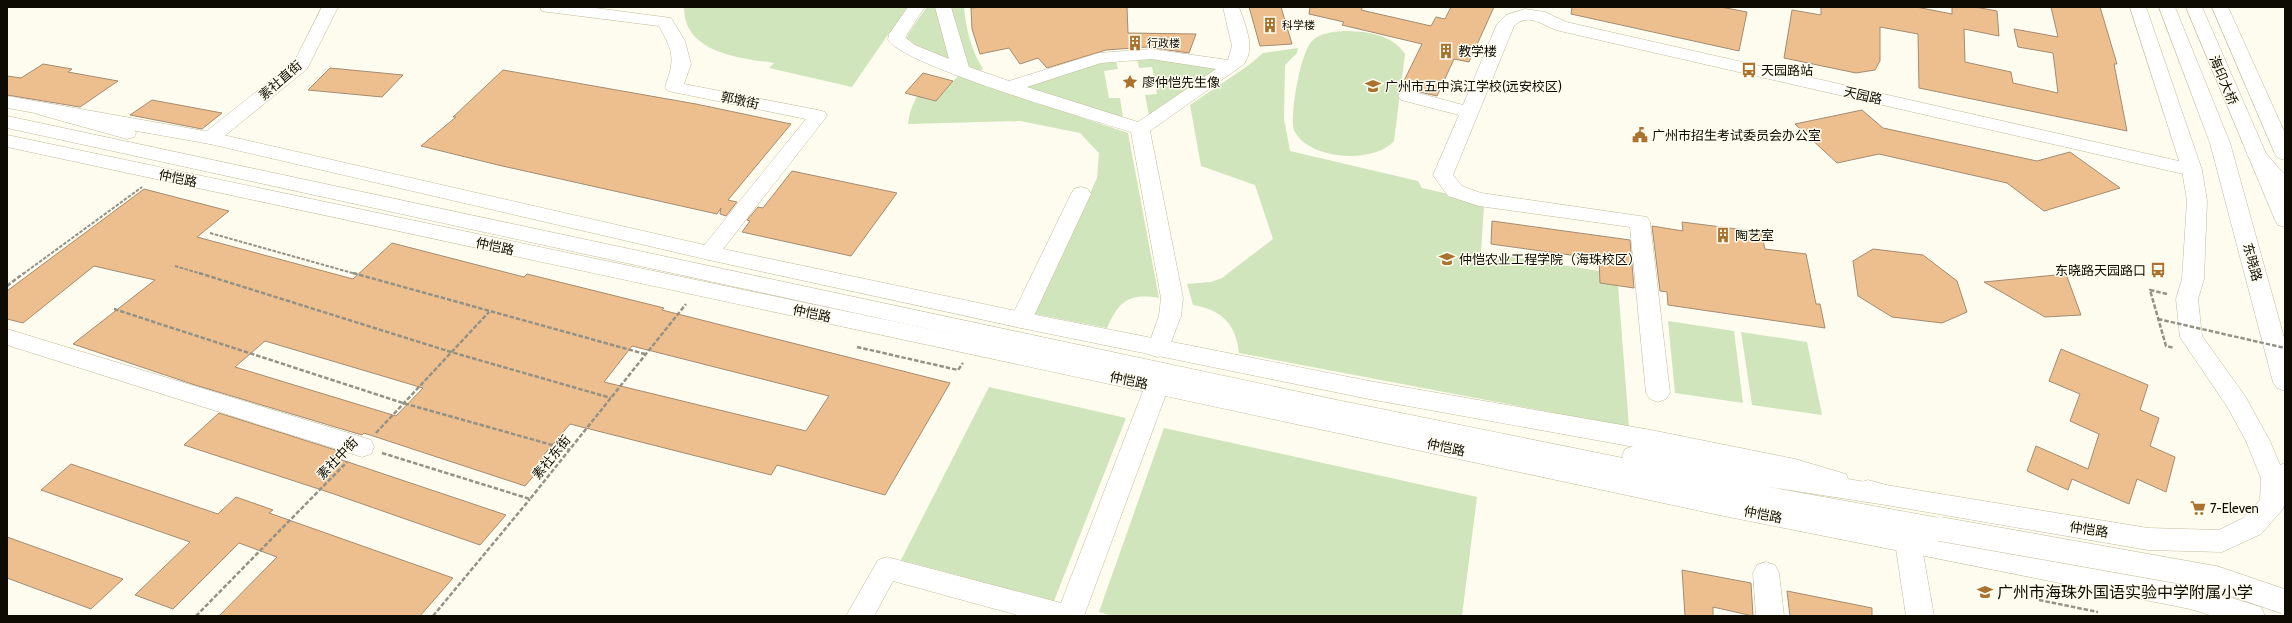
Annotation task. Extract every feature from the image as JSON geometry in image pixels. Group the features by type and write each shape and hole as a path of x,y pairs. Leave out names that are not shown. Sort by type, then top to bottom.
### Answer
{"main road":[{"name":"素社直街","path":"210,138 301,65 330,7"},
{"name":"郭墩街","path":"548,7 630,12 665,22 676,41 682,64 674,87 818,116 709,253"},
{"path":"917,7 898,34 899,43 937,62 1140,129"},
{"path":"943,7 961,70"},
{"path":"1140,129 1232,66 1240,57 1242,52 1231,7"},
{"path":"2138,7 2192,170 2197,201 2193,279 2187,299 2191,337 2237,402 2250,427 2273,478 2273,503"},
{"name":"海印大桥","path":"2167,7 2220,143"},
{"name":"海印大桥","path":"2194,7 2255,153"},
{"path":"2220,7 2285,154"},
{"path":"1537,10 1520,14 1512,18 1506,24 1443,175 1455,191 1479,199 1640,222 1658,392"},
{"name":"天园路","path":"1537,10 1560,26 2192,170"},
{"path":"1010,86 1099,58 1152,54 1232,66"},
{"path":"1407,96 1469,112"},
{"name":"仲恺路","path":"7,102 39,118 210,138 709,253 1020,320 1158,349 1795,469 1886,495 2148,539 2222,541 2252,526 2273,503"},
{"path":"7,122 39,118 352,195 1337,409 1718,488 2215,578 2285,602"},
{"path":"1140,129 1172,298 1170,316 1158,349"},
{"name":"仲恺路","path":"7,141 1711,504 2190,597 2251,616"},
{"name":"东晓路","path":"2220,143 2285,382"},
{"path":"2255,153 2285,188"},
{"path":"2255,153 2285,220"},
{"path":"1020,320 1081,194"},
{"path":"7,337 362,447"},
{"path":"1070,616 1157,386"},
{"path":"1337,409 1886,495"},
{"path":"2250,427 2285,465"},
{"path":"2273,503 2285,473"},
{"path":"1908,542 1920,616"},
{"path":"860,616 887,568 1065,616"},
{"path":"1766,574 1770,616"}],"path":[{"path":"7,286 130,196"},
{"path":"210,233 489,312 645,354"},
{"path":"175,266 451,352 611,398"},
{"name":"素社东街","path":"433,616 570,450 697,289"},
{"path":"2150,290 2166,346"},
{"path":"114,309 403,403 570,450"},
{"name":"素社中街","path":"196,616 362,447 489,312"},
{"path":"2158,319 2285,348"},
{"path":"857,347 958,370"},
{"path":"362,447 530,499"},
{"path":"2039,600 2098,612"}],"green space":[{"path":"684,7 907,7 852,87 769,68 774,63 745,59 730,55 703,44 693,34 686,22"},
{"path":"927,7 964,7 970,39 975,54 983,69 978,72 960,67 906,41 908,34"},
{"path":"1343,31 1377,35 1393,42 1400,47 1405,54 1394,141 1385,148 1358,156 1343,156 1314,148 1303,141 1295,132 1293,125 1294,101 1300,71 1308,47 1315,38 1319,36 1330,32"},
{"path":"1298,48 1297,53 1285,65 1284,119 1290,151 1418,181 1422,188 1462,197 1484,206 1481,252 1599,271 1600,283 1618,285 1629,427 1239,353 1235,334 1226,320 1212,311 1193,305 1187,284 1211,282 1222,278 1273,239 1255,185 1201,166 1190,105 1249,65 1263,53"},
{"path":"1136,55 1232,66 1150,121 1145,95 1157,94 1152,67 1139,68"},
{"path":"1115,57 1118,69 1104,71 1109,98 1120,98 1124,124 1010,86"},
{"path":"958,76 1128,133 1159,298 1140,297 1126,301 1116,311 1107,328 1035,314 1097,178 1099,153 1080,133 1020,121 908,124 910,112 917,96 936,101"},
{"path":"1668,321 1734,331 1743,403 1675,393"},
{"path":"1741,332 1807,342 1822,415 1752,405"},
{"path":"989,387 1126,418 1054,601 901,560"},
{"path":"1164,428 1477,497 1462,616 1113,616 1099,612"}],"building":[{"path":"1127,7 1128,33 1196,34 1189,53 1147,47 1106,50 1047,68 1038,58 1020,64 1009,48 980,54 972,29 971,8"},
{"name":"科学楼","path":"1249,7 1281,7 1292,44 1260,46"},
{"name":"教学楼","path":"1310,7 1363,7 1361,10 1431,26 1436,17 1445,19 1451,7 1494,7 1469,62 1454,59 1437,96 1407,89 1400,89 1422,44 1342,25 1344,22 1309,14"},
{"path":"1572,7 1721,7 1747,12 1739,51 1571,14"},
{"path":"1821,7 1916,7 1952,14 1952,7 1975,7 1997,11 1999,36 1964,29 1965,62 2011,72 2013,83 2058,93 2053,53 2018,47 2014,29 2058,37 2051,7 2100,7 2117,64 2114,64 2127,131 1919,88 1918,34 1880,27 1880,61 1875,70 1856,73 1784,58 1792,10 1821,15"},
{"path":"43,64 72,69 68,72 118,81 80,107 7,95 7,76 21,78"},
{"path":"330,68 403,75 382,97 308,90"},
{"path":"503,70 696,104 791,124 728,200 737,202 726,216 720,214 721,208 717,214 498,165 421,146 456,117 453,117"},
{"path":"923,73 953,81 936,101 905,93"},
{"path":"152,100 222,113 202,129 130,115"},
{"path":"1862,110 1883,128 2037,161 2070,152 2120,188 2044,211 2007,183 1879,154 1837,163 1795,124"},
{"path":"792,171 897,193 851,256 742,232 750,221 747,220 758,207 763,208"},
{"path":"144,189 229,211 197,237 353,279 392,243 524,277 527,274 664,308 662,310 950,383 885,495 777,465 771,475 570,424 543,456 549,458 525,486 364,433 362,435 195,385 73,344 155,280 94,266 23,323 7,319 7,291","holes":["265,341 423,388 396,416 235,367","632,346 829,396 806,431 604,382"]},
{"path":"1492,221 1630,240 1634,288 1600,283 1599,259 1491,244"},
{"path":"1682,222 1761,232 1765,249 1806,254 1816,304 1820,304 1825,328 1668,305 1667,292 1660,291 1652,226 1683,231"},
{"path":"1873,249 1923,255 1957,281 1967,312 1942,323 1892,317 1858,296 1853,261"},
{"path":"2066,274 2081,315 2045,317 1984,282"},
{"path":"2061,349 2148,385 2140,410 2159,418 2150,446 2175,457 2166,492 2137,479 2129,504 2072,479 2068,490 2027,471 2036,446 2088,469 2099,434 2070,421 2080,394 2049,381"},
{"path":"219,413 345,453 339,459 506,515 480,545 331,493 184,445"},
{"path":"71,464 218,514 236,497 273,510 269,513 453,578 420,616 219,616 277,557 239,543 173,609 135,595 190,542 41,490"},
{"path":"7,537 123,579 91,609 7,578"},
{"path":"1682,570 1751,583 1753,616 1713,607 1713,616 1685,616"},
{"path":"1787,591 1872,608 1872,616 1790,616"}],"place":[{"name":"科学楼","path":"1270,25"},
{"name":"行政楼","path":"1135,43"},
{"name":"教学楼","path":"1446,51"},
{"name":"天园路站","path":"1749,70"},
{"name":"廖仲恺先生像","path":"1130,82"},
{"name":"广州市五中滨江学校(远安校区)","path":"1373,86"},
{"name":"广州市招生考试委员会办公室","path":"1640,135"},
{"name":"陶艺室","path":"1723,235"},
{"name":"仲恺农业工程学院（海珠校区）","path":"1447,259"},
{"name":"东晓路天园路口","path":"2158,270"},
{"name":"7-Eleven","path":"2198,508"},
{"name":"广州市海珠外国语实验中学附属小学","path":"1985,592"}]}
